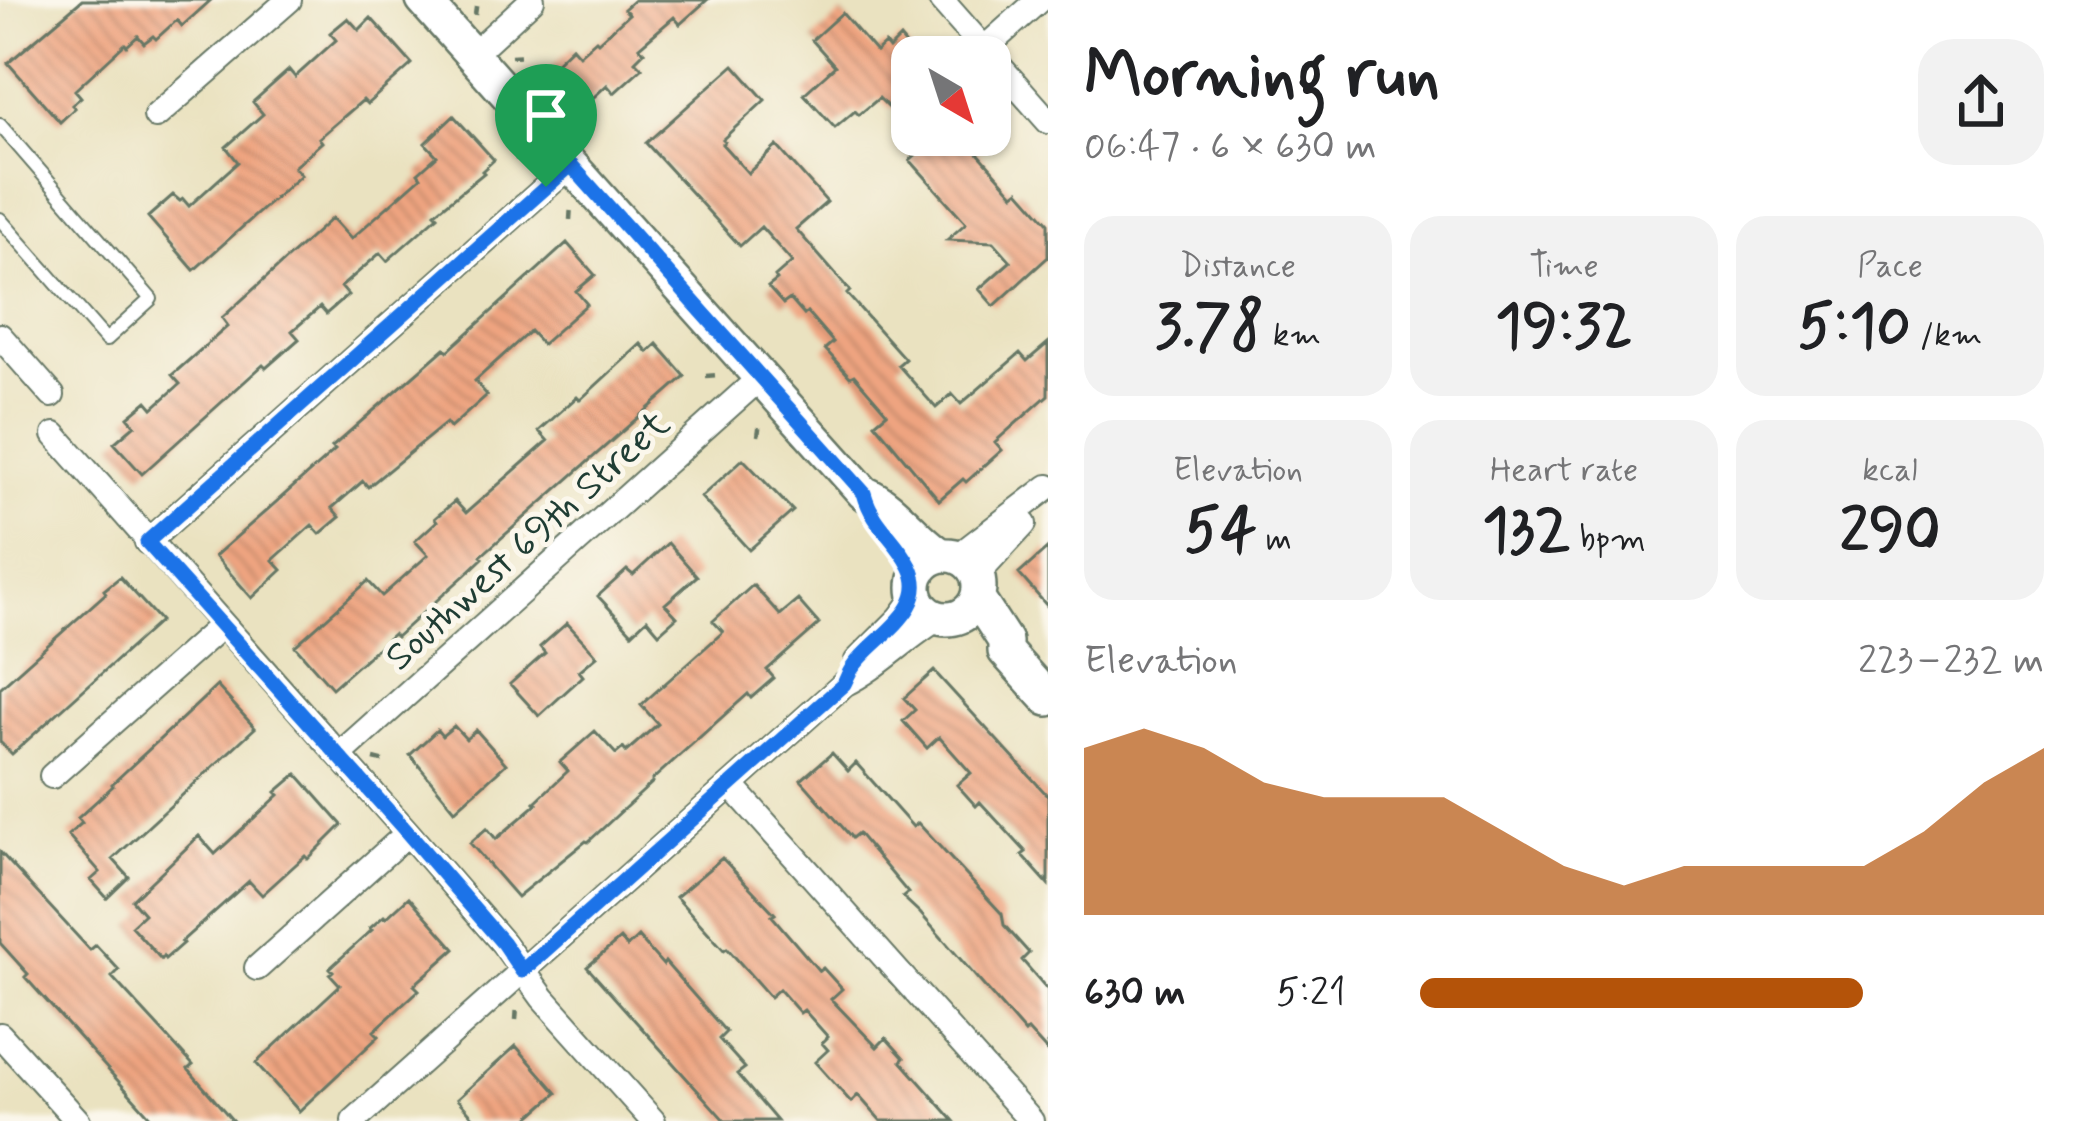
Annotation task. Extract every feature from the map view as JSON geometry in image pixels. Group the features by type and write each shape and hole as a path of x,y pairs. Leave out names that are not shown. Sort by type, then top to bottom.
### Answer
{"street":[{"path":"156,116 289,0"},
{"path":"423,0 864,493 869,512 903,556 948,587 1005,641 1005,651 1048,699"},
{"path":"472,55 532,0"},
{"path":"941,0 972,36"},
{"path":"999,36 1039,0"},
{"path":"1011,80 1048,121"},
{"path":"147,542 571,165"},
{"path":"0,336 52,395"},
{"name":"Southwest 69th Street","path":"339,755 761,377"},
{"path":"55,435 408,833 653,1121"},
{"path":"948,587 1048,487"},
{"path":"354,1121 844,684 854,665 900,618 948,587 1048,501"},
{"path":"52,776 222,625"},
{"path":"730,785 1031,1121"},
{"path":"256,968 408,833"},
{"path":"0,1035 78,1121"}],"lane":[{"path":"0,125 151,299 106,340 0,219"}],"path":[{"path":"475,15 477,0"},
{"path":"512,56 527,55"},
{"path":"706,376 724,374"},
{"path":"758,436 760,416"},
{"path":"374,759 386,762"},
{"path":"516,1019 517,1006"}],"building":[{"path":"82,0 211,0 182,26 177,20 156,39 153,36 144,43 138,36 125,44 75,90 81,97 60,122 8,63"},
{"path":"634,0 707,0 680,24 674,17 639,47 644,52 635,61 642,68 614,93 607,85 585,105 551,67 572,47 579,55 598,42 629,14 624,9"},
{"path":"842,13 876,52 885,44 891,47 891,108 879,98 835,128 804,94 835,66 812,40"},
{"path":"348,18 359,30 371,18 412,64 319,138 322,142 294,167 301,175 194,270 148,217 173,195 189,206 238,162 226,147 263,114 253,102 289,70 295,77 336,40 330,33"},
{"path":"734,65 765,100 722,144 748,173 777,146 827,202 796,229 905,359 898,365 936,408 952,394 961,404 1020,353 1027,361 1048,343 1048,395 995,442 1002,450 939,500 875,423 887,413 825,349 833,342 807,312 804,315 790,299 783,304 768,287 792,262 761,227 740,246 646,143"},
{"path":"454,116 494,160 484,173 387,261 380,253 341,287 348,295 326,314 320,307 292,331 299,339 266,368 263,365 142,474 114,443 135,425 128,417 147,401 153,408 180,384 172,375 228,326 222,318 332,218 351,239 421,177 418,173 437,156 425,143"},
{"path":"914,156 981,156 1048,223 1048,257 994,306 979,289 1011,261 994,242 947,240 966,223 910,160"},
{"path":"567,243 595,275 576,291 587,304 542,344 530,331 475,381 487,395 368,487 363,481 332,508 340,517 320,534 312,525 273,560 282,570 252,598 215,556 335,450 332,447"},
{"path":"641,344 648,352 657,344 685,376 396,637 393,634 332,688 295,646 368,581 382,596 428,555 415,541 435,518 455,501 466,513 548,441 539,431"},
{"path":"743,459 793,511 749,550 701,497"},
{"path":"668,543 697,576 665,604 677,617 659,633 647,619 632,633 598,596 627,570 633,575"},
{"path":"1048,548 1048,607 1019,574"},
{"path":"120,577 160,621 12,754 0,742 0,688"},
{"path":"753,585 780,615 798,600 819,624 767,670 774,678 751,698 748,694 588,842 517,897 470,843 487,828 496,839 537,804 568,771 560,762 595,731 616,754 623,748 626,752 658,724 641,705 723,632 713,621"},
{"path":"567,623 597,656 579,671 583,676 539,716 510,684 545,653 540,647"},
{"path":"934,671 1048,796 1048,884 1022,855 1026,852 980,802 976,806 957,785 971,773 939,737 927,748 903,721 915,710 904,698"},
{"path":"217,686 255,728 113,859 129,877 107,898 91,880 100,872 68,835 112,784"},
{"path":"454,726 466,739 476,730 506,764 455,810 410,755 437,730 442,736"},
{"path":"832,753 848,771 856,763 1002,914 1004,925 1029,953 1022,960 1048,990 1048,1052 1028,1030 1025,1033 903,897 908,893 858,833 852,838 801,780"},
{"path":"297,774 342,825 262,895 249,881 161,959 131,926 144,914 132,900 199,836 215,854"},
{"path":"0,852 90,950 96,945 119,970 112,977 193,1065 188,1069 233,1121 154,1121 25,977 28,974 0,943"},
{"path":"722,858 775,914 772,916 819,971 823,968 842,989 831,999 877,1047 886,1038 954,1121 881,1121 858,1095 851,1102 815,1062 828,1050 822,1043 828,1037 779,989 770,997 676,897"},
{"path":"409,897 455,949 414,985 419,990 374,1031 379,1036 299,1111 256,1063 340,985 330,968"},
{"path":"638,937 726,1032 719,1039 745,1068 737,1074 777,1121 725,1121 587,967 620,939 627,947"},
{"path":"516,1046 557,1093 525,1121 477,1121 457,1099"}],"route":[{"path":"571,165 864,493 869,512 910,566 916,596 854,665 844,684 522,971 408,833 147,542 546,187 571,165"}]}
